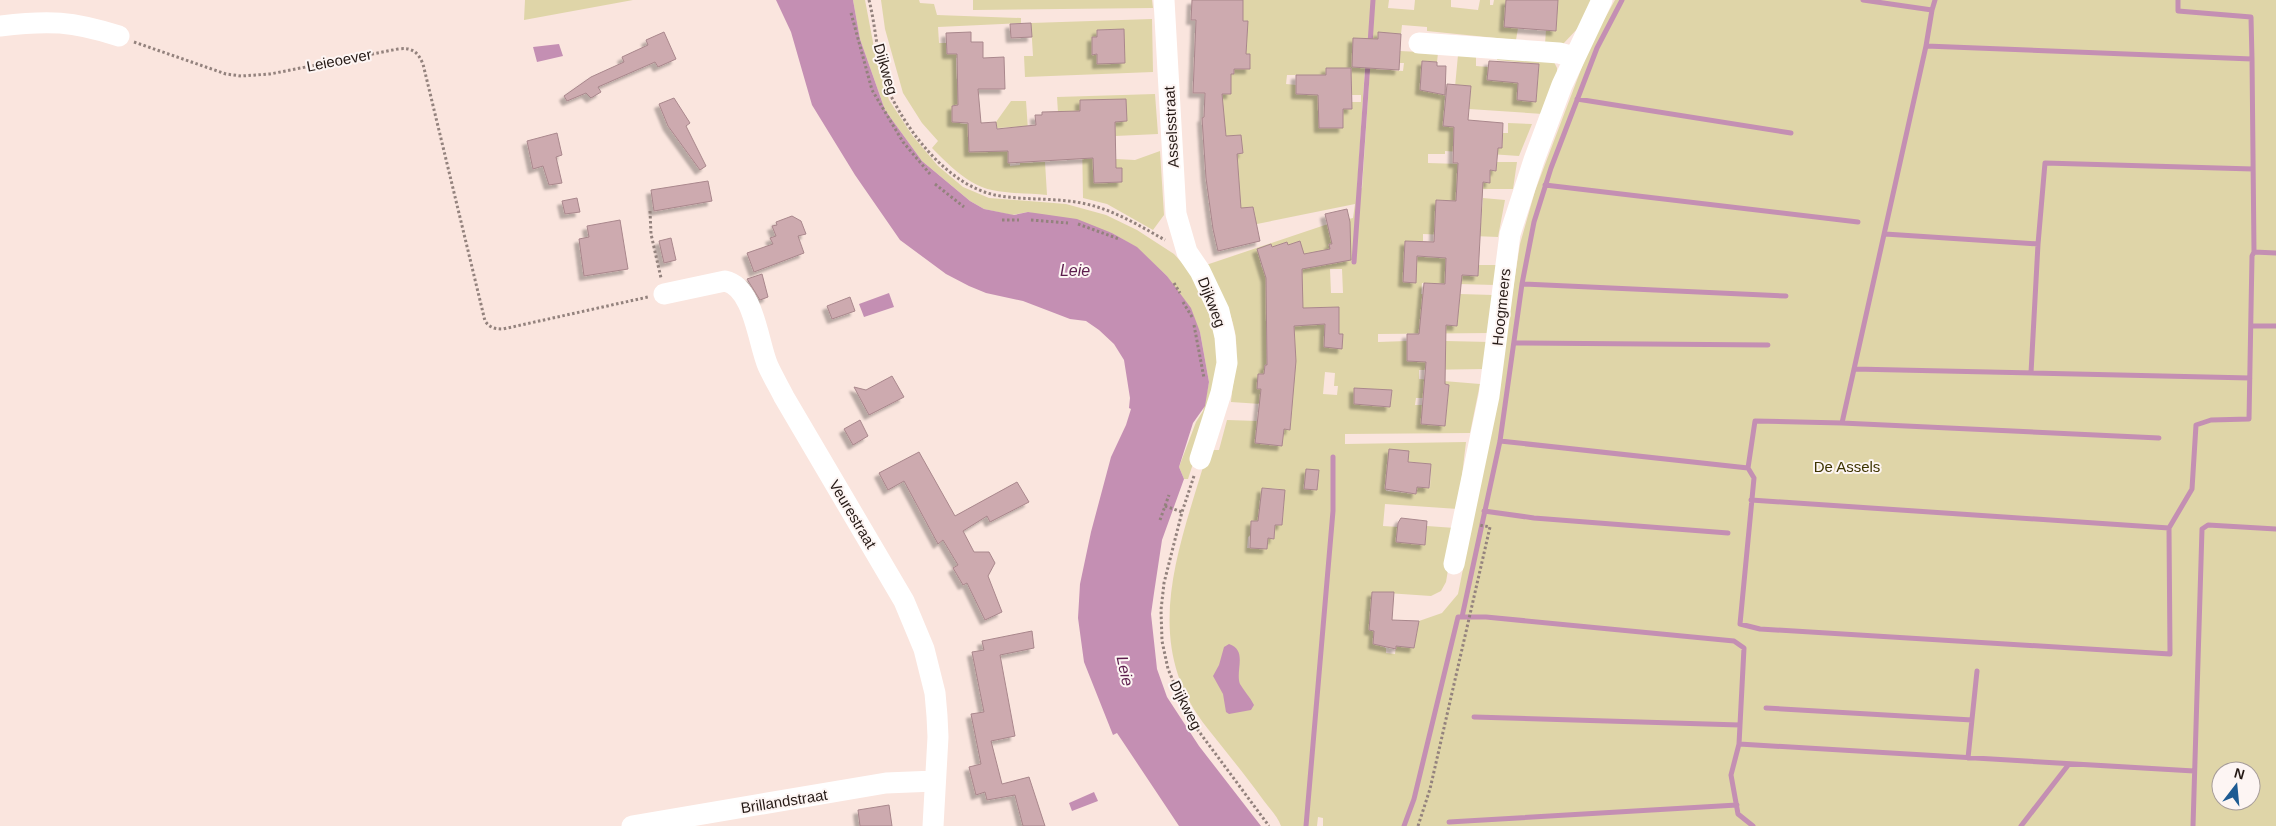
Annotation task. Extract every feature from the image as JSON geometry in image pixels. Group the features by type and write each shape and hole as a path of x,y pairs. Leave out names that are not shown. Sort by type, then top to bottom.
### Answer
{"street":[{"name":"Asselsstraat","path":"1164,0 1176,214 1187,252"},
{"name":"Hoogmeers","path":"1454,564 1489,396 1510,234 1534,160 1574,57 1602,0"},
{"path":"0,26 41,21 61,22 80,24 119,36"},
{"path":"1419,43 1559,53 1574,57"},
{"name":"Dijkweg","path":"1187,252 1200,271 1218,311 1225,336 1227,363 1221,393 1200,459"},
{"name":"Veurestraat","path":"664,294 725,282 732,283 740,289 762,344 768,366 904,601 930,667 935,693 938,737 933,826"},
{"name":"Brillandstraat","path":"632,826 886,783 936,781"}],"path":[{"name":"Dijkweg","path":"869,0 884,73 891,96 924,146 950,173 970,186 995,195 1085,204 1106,210 1129,220 1187,252"},
{"path":"851,13 872,90 903,142 930,174"},
{"name":"Leieoever","path":"119,36 226,74 241,76 270,74 398,49 412,49 419,56 423,64 483,312 488,325 503,329 664,294"},
{"path":"935,184 964,207"},
{"path":"650,211 651,234 664,294"},
{"path":"1002,220 1019,220"},
{"path":"1031,220 1068,224"},
{"path":"1078,224 1119,239"},
{"path":"1174,284 1180,293"},
{"path":"1182,302 1192,317"},
{"path":"1194,325 1204,379"},
{"name":"Dijkweg","path":"1200,459 1182,512 1168,564 1161,610 1162,641 1168,669 1189,718 1269,826"},
{"path":"1160,520 1169,495"},
{"path":"1164,506 1182,512"},
{"path":"1418,826 1430,789 1490,527"}],"green space":[{"path":"525,0 633,0 524,20"},
{"path":"853,0 865,0 876,58 889,100 912,135 938,166 963,187 989,198 1066,204 1106,215 1137,230 1174,254 1192,274 1207,299 1220,363 1211,409 1188,479 1184,479 1179,467 1196,422 1203,411 1209,382 1200,332 1167,276 1136,247 1112,233 1028,212 1012,215 984,209 970,201 922,161 885,110 860,39"},
{"path":"881,0 919,0 920,3 934,4 937,15 1021,18 1021,23 938,27 939,43 946,43 947,54 962,54 962,58 956,58 957,85 974,85 964,104 952,106 952,122 966,124 981,121 985,139 1020,138 1018,127 997,128 996,122 1011,101 1026,101 1028,130 1059,128 1057,97 1155,94 1158,134 1115,136 1093,147 1094,183 1122,182 1122,169 1116,168 1116,159 1135,160 1160,151 1164,215 1153,230 1107,204 1083,198 1082,138 1008,144 1010,166 1020,165 1020,163 1045,162 1047,195 992,190 975,184 952,167 932,148 938,141 922,123 903,93 885,29"},
{"path":"973,0 1152,0 1153,8 973,10"},
{"name":"De Assels","path":"1243,0 1389,0 1388,8 1414,10 1415,0 1451,0 1451,7 1478,10 1480,0 1490,0 1490,5 1493,5 1494,0 1593,0 1579,27 1563,44 1545,44 1546,30 1556,31 1557,11 1506,7 1518,28 1516,40 1427,31 1427,27 1402,25 1401,34 1378,33 1376,69 1403,71 1404,63 1399,63 1400,51 1438,53 1437,62 1422,61 1420,90 1445,95 1443,125 1465,127 1464,145 1502,148 1503,133 1508,133 1508,123 1532,124 1519,156 1445,151 1445,154 1428,154 1428,163 1460,164 1466,181 1489,183 1490,170 1496,171 1497,162 1517,162 1513,189 1456,189 1456,201 1436,200 1457,222 1481,223 1483,198 1505,200 1498,237 1423,234 1423,241 1405,241 1404,256 1446,258 1454,275 1478,276 1479,265 1496,265 1495,285 1422,283 1421,294 1423,294 1420,322 1457,326 1460,294 1493,295 1491,333 1378,334 1378,342 1407,341 1407,361 1445,362 1446,341 1490,342 1484,369 1419,370 1419,379 1480,384 1470,433 1345,434 1345,444 1466,442 1458,509 1385,504 1383,526 1398,527 1397,542 1425,545 1427,526 1455,528 1446,582 1441,591 1431,596 1372,592 1369,630 1374,631 1373,644 1383,645 1386,648 1386,653 1395,654 1396,646 1414,648 1419,621 1442,613 1458,594 1493,419 1520,244 1535,191 1591,43 1615,0 2276,0 2276,826 1323,826 1323,818 1318,817 1317,826 1281,826 1274,813 1208,729 1187,696 1174,662 1170,627 1171,592 1177,557 1208,450 1219,450 1227,420 1258,421 1255,443 1281,446 1284,429 1290,430 1292,406 1231,402 1236,358 1235,332 1227,306 1206,265 1328,224 1353,218 1355,204 1247,226 1255,218 1253,207 1238,209 1221,103 1221,94 1231,94 1231,80 1206,73 1234,74 1234,69 1250,69 1250,54 1232,54 1248,21 1224,19 1230,5 1243,5","holes":["1366,53 1371,53 1362,188 1357,189","1327,68 1351,68 1352,95 1361,95 1361,102 1351,102 1351,109 1337,109 1326,75","1287,75 1302,75 1311,95 1296,94 1296,85 1286,84","1287,242 1267,267 1262,268 1260,260 1270,244 1272,247","1330,269 1342,269 1343,293 1331,293","1339,307 1339,323 1309,325 1305,308","1293,316 1278,348 1267,349 1266,318","1265,365 1295,366 1263,389 1257,389 1258,374 1264,374","1325,372 1335,373 1334,386 1338,386 1337,395 1323,394","1425,382 1449,385 1445,426 1421,424 1423,405 1415,405 1416,398 1423,398","1362,388 1392,391 1390,407 1361,405","1388,460 1431,464 1430,488 1417,487 1416,494 1386,491","1262,488 1281,489 1280,504 1284,505 1282,525 1275,525 1274,539 1268,538 1267,549 1247,548 1248,537 1253,534 1258,523"]},
{"path":"1152,19 1153,72 1025,77 1024,56 1033,56 1031,23","holes":["1118,29 1118,36 1097,64 1097,55 1092,54 1092,37 1097,37 1097,30"]},
{"path":"1458,55 1476,56 1476,66 1488,67 1488,78 1518,83 1517,100 1536,101 1539,64 1497,60 1498,56 1553,60 1557,68 1557,74 1543,114 1469,109 1471,86 1457,85 1453,108"}],"water":[{"name":"Leie","path":"776,0 853,0 860,39 885,110 922,161 970,201 984,209 1014,215 1028,212 1077,219 1112,233 1137,247 1167,276 1191,308 1200,332 1209,382 1205,406 1193,423 1179,467 1184,479 1162,540 1151,614 1157,669 1167,697 1199,746 1261,826 1179,826 1117,733 1113,735 1084,662 1078,618 1080,584 1091,532 1111,457 1126,425 1131,409 1129,408 1130,398 1124,360 1114,344 1086,321 1070,319 1023,301 986,293 969,286 946,274 900,240 855,175 812,105 791,32"},
{"path":"559,44 563,56 537,62 533,47"},
{"path":"889,293 894,307 864,317 859,304"},
{"path":"1229,644 1238,651 1240,656 1240,684 1254,705 1251,710 1229,714 1226,712 1223,694 1213,676 1219,665 1224,647"},
{"path":"1094,792 1098,801 1072,811 1069,803"}],"building":[{"path":"1192,0 1243,0 1243,21 1248,21 1246,54 1250,54 1250,69 1234,69 1234,74 1231,74 1231,94 1222,94 1226,136 1241,135 1243,153 1237,154 1241,208 1253,207 1260,241 1218,251 1206,178 1202,118 1204,117 1205,93 1193,93 1196,20 1191,20"},
{"path":"1506,0 1558,0 1556,31 1504,27"},
{"path":"1031,23 1032,37 1011,38 1010,24"},
{"path":"1124,29 1125,63 1097,64 1097,54 1092,55 1092,37 1097,37 1097,30"},
{"path":"664,32 676,59 658,67 655,62 598,87 601,92 591,98 586,93 567,101 564,96 591,77 624,62 622,57 648,45 646,40"},
{"path":"971,32 971,42 983,42 983,58 1004,57 1005,89 978,89 981,123 996,122 997,129 1036,125 1035,115 1042,115 1042,112 1080,111 1080,100 1126,99 1127,121 1115,122 1116,168 1122,168 1122,182 1094,183 1093,158 1008,163 1008,151 969,152 968,123 952,122 952,106 958,105 957,54 947,54 946,33"},
{"path":"1378,32 1401,34 1399,70 1352,67 1353,38 1378,39"},
{"path":"1422,61 1437,62 1437,66 1446,66 1445,95 1420,90"},
{"path":"1489,61 1539,64 1536,102 1517,100 1518,83 1487,80"},
{"path":"1326,68 1351,68 1352,109 1343,109 1343,128 1319,128 1318,95 1296,94 1296,75 1326,75"},
{"path":"1447,84 1471,86 1468,120 1503,123 1502,148 1498,148 1496,171 1490,170 1490,183 1483,182 1478,276 1462,275 1457,326 1446,325 1445,384 1449,385 1445,426 1421,424 1426,362 1407,361 1407,334 1419,334 1424,283 1445,284 1446,258 1417,256 1416,283 1403,282 1405,241 1434,242 1436,200 1456,201 1458,163 1453,163 1454,127 1443,126"},
{"path":"674,98 690,123 686,126 706,166 700,170 668,126 659,104"},
{"path":"557,133 562,155 556,157 562,183 549,185 543,166 533,169 527,141"},
{"path":"708,181 712,201 654,211 651,190"},
{"path":"577,198 580,212 565,214 562,201"},
{"path":"1347,209 1350,222 1351,260 1302,269 1303,308 1339,307 1339,334 1343,334 1342,349 1324,347 1325,324 1294,326 1296,361 1290,430 1284,429 1282,446 1255,443 1261,389 1257,389 1258,374 1264,374 1265,365 1267,365 1266,278 1257,249 1271,244 1272,247 1287,242 1288,245 1300,241 1304,254 1330,249 1329,244 1332,244 1325,214"},
{"path":"792,216 801,221 806,234 798,236 804,253 754,272 747,253 773,244 770,238 776,236 772,226 777,225 776,222"},
{"path":"620,220 628,269 584,276 579,239 589,237 587,226"},
{"path":"671,238 676,260 664,263 659,241"},
{"path":"762,274 768,297 760,300 747,279"},
{"path":"850,297 855,311 832,319 827,306"},
{"path":"892,376 904,397 869,415 854,387 866,390"},
{"path":"1354,388 1392,390 1390,407 1354,404"},
{"path":"860,420 868,436 853,445 844,429"},
{"path":"1389,449 1409,451 1408,462 1431,464 1429,488 1417,487 1416,494 1385,489"},
{"path":"919,452 955,516 1017,482 1029,502 990,522 987,516 963,531 974,552 989,552 995,563 988,576 1002,612 985,620 967,583 963,585 953,568 958,565 943,540 938,544 904,481 888,490 879,473"},
{"path":"1306,469 1319,470 1317,490 1304,489"},
{"path":"1262,488 1285,490 1282,525 1275,525 1274,539 1268,538 1267,549 1250,548 1251,521 1258,521"},
{"path":"1401,518 1427,521 1425,545 1396,542 1398,523"},
{"path":"1372,592 1394,592 1392,620 1419,621 1414,648 1396,646 1396,649 1373,644 1374,631 1369,630"},
{"path":"1032,631 1034,648 1000,655 1015,736 991,741 1002,784 1029,777 1045,826 1023,826 1015,795 987,800 985,792 976,795 969,767 981,764 971,714 984,712 972,652 984,650 982,641"},
{"path":"889,805 892,826 860,826 858,810"}],"waterway":[{"path":"1370,44 1373,0"},
{"path":"1462,617 1500,441 1522,284 1534,222 1551,168 1597,48 1622,0"},
{"path":"1863,0 1932,10 1926,46 2252,59 2254,252 2276,253"},
{"path":"1932,10 1935,0"},
{"path":"2178,0 2178,11 2251,17 2252,59"},
{"path":"1748,468 1755,421 1842,423 1926,46"},
{"path":"1354,262 1368,63"},
{"path":"1577,99 1791,133"},
{"path":"1885,234 2038,244 2045,163 2253,169"},
{"path":"1545,185 1858,222"},
{"path":"2031,373 2038,244"},
{"path":"1500,441 1748,468 1754,478 1740,624 1760,629 2170,654 2169,528 2192,489 2196,425 2211,420 2249,419 2252,256 2254,252"},
{"path":"1522,284 1786,296"},
{"path":"2251,326 2276,326"},
{"path":"1514,343 1768,345"},
{"path":"1854,369 2250,378"},
{"path":"1842,423 2159,438"},
{"path":"1306,826 1333,511 1333,457"},
{"path":"1751,500 2169,528"},
{"path":"1484,511 1534,518 1728,533"},
{"path":"2193,826 2202,529 2208,525 2276,529"},
{"path":"1404,826 1414,799 1458,617 1486,617 1734,641 1744,648 1739,744 2194,771"},
{"path":"1968,758 1977,671"},
{"path":"1766,708 1972,720"},
{"path":"1474,717 1740,725"},
{"path":"1739,744 1731,775 1738,814 1753,826"},
{"path":"2021,826 2069,764"},
{"path":"1449,822 1737,805"}]}
